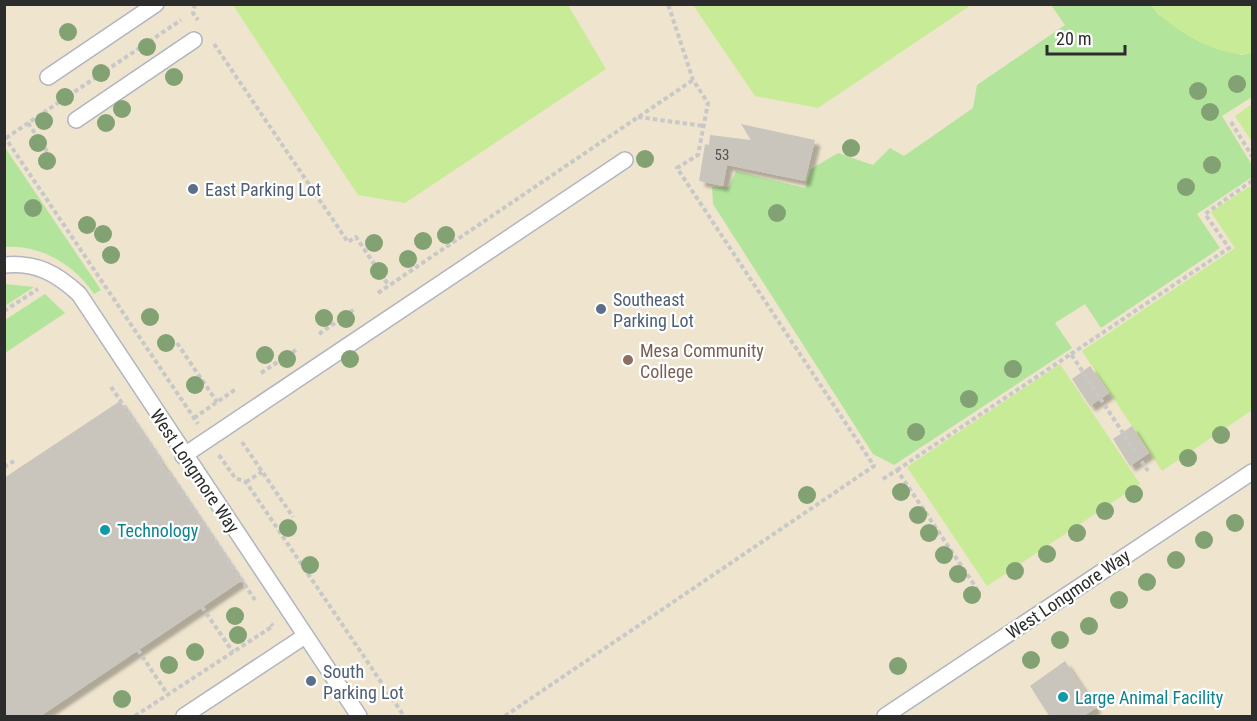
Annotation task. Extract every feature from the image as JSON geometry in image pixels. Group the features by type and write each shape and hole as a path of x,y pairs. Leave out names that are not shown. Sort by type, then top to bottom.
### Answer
{"lane":[{"path":"48,77 156,4"},
{"path":"76,120 194,40"},
{"path":"183,456 625,159"},
{"name":"West Longmore Way","path":"4,265 35,265 58,276 79,294 183,456 359,717"},
{"name":"West Longmore Way","path":"885,717 1252,472"},
{"path":"184,717 305,636"}],"path":[{"path":"195,4 193,13 200,23"},
{"path":"505,717 874,466 677,168 698,155 708,103 693,80 668,4"},
{"path":"181,20 5,137 194,418 237,389"},
{"path":"212,42 348,242 356,237 389,286"},
{"path":"378,293 693,80"},
{"path":"638,117 704,126"},
{"path":"28,123 52,159"},
{"path":"1231,123 1252,156"},
{"path":"884,479 1228,248 1205,214 1252,181"},
{"path":"4,311 58,276"},
{"path":"319,334 356,308"},
{"path":"177,343 217,402"},
{"path":"261,373 296,350"},
{"path":"1071,354 1148,471"},
{"path":"111,387 260,608"},
{"path":"242,442 293,517"},
{"path":"219,454 235,478 246,482 404,717"},
{"path":"4,467 14,460"},
{"path":"897,470 976,590"},
{"path":"246,482 262,472"},
{"path":"202,607 233,652"},
{"path":"135,717 273,626 266,617"},
{"path":"138,650 168,695"}],"shaded area":[{"name":"Mesa Community College","path":"5,5 1252,5 1252,716 5,716"}],"green space":[{"path":"233,5 568,5 606,69 405,203 358,195"},
{"path":"693,5 971,5 818,108 755,96"},
{"path":"1051,5 1151,5 1159,15 1241,55 1252,53 1252,97 1222,116 1252,165 1252,177 1197,214 1220,248 1101,328 1085,304 1055,323 1072,348 894,465 873,454 713,204 712,187 729,187 736,171 805,188 811,169 838,153 873,165 890,148 904,156 973,108 977,85 1065,25"},
{"path":"1151,5 1252,5 1252,53 1226,52 1197,41 1170,24"},
{"path":"1252,104 1252,142 1235,116"},
{"path":"4,146 101,290 94,294 67,265 44,253 18,247 5,247"},
{"path":"1252,185 1252,410 1162,471 1082,351 1235,248 1211,212"},
{"path":"5,284 34,287 5,306"},
{"path":"45,294 65,313 5,353 5,320"},
{"path":"1060,364 1140,484 987,586 907,467"}],"building":[{"path":"741,124 815,140 805,181 727,165 723,186 699,181 705,144 709,145 710,135 751,140"},
{"path":"1090,366 1109,393 1090,406 1072,379"},
{"name":"Technology","path":"120,401 241,581 39,717 4,717 4,478"},
{"path":"1132,426 1149,453 1130,466 1113,439"},
{"name":"Large Animal Facility","path":"1065,661 1096,708 1082,717 1050,717 1030,686"}],"place":[{"name":"East Parking Lot","path":"193,189"},
{"name":"Southeast Parking Lot","path":"601,309"},
{"name":"Mesa Community College","path":"628,360"},
{"name":"Technology","path":"105,530"},
{"name":"South Parking Lot","path":"311,681"},
{"name":"Large Animal Facility","path":"1063,697"}]}
